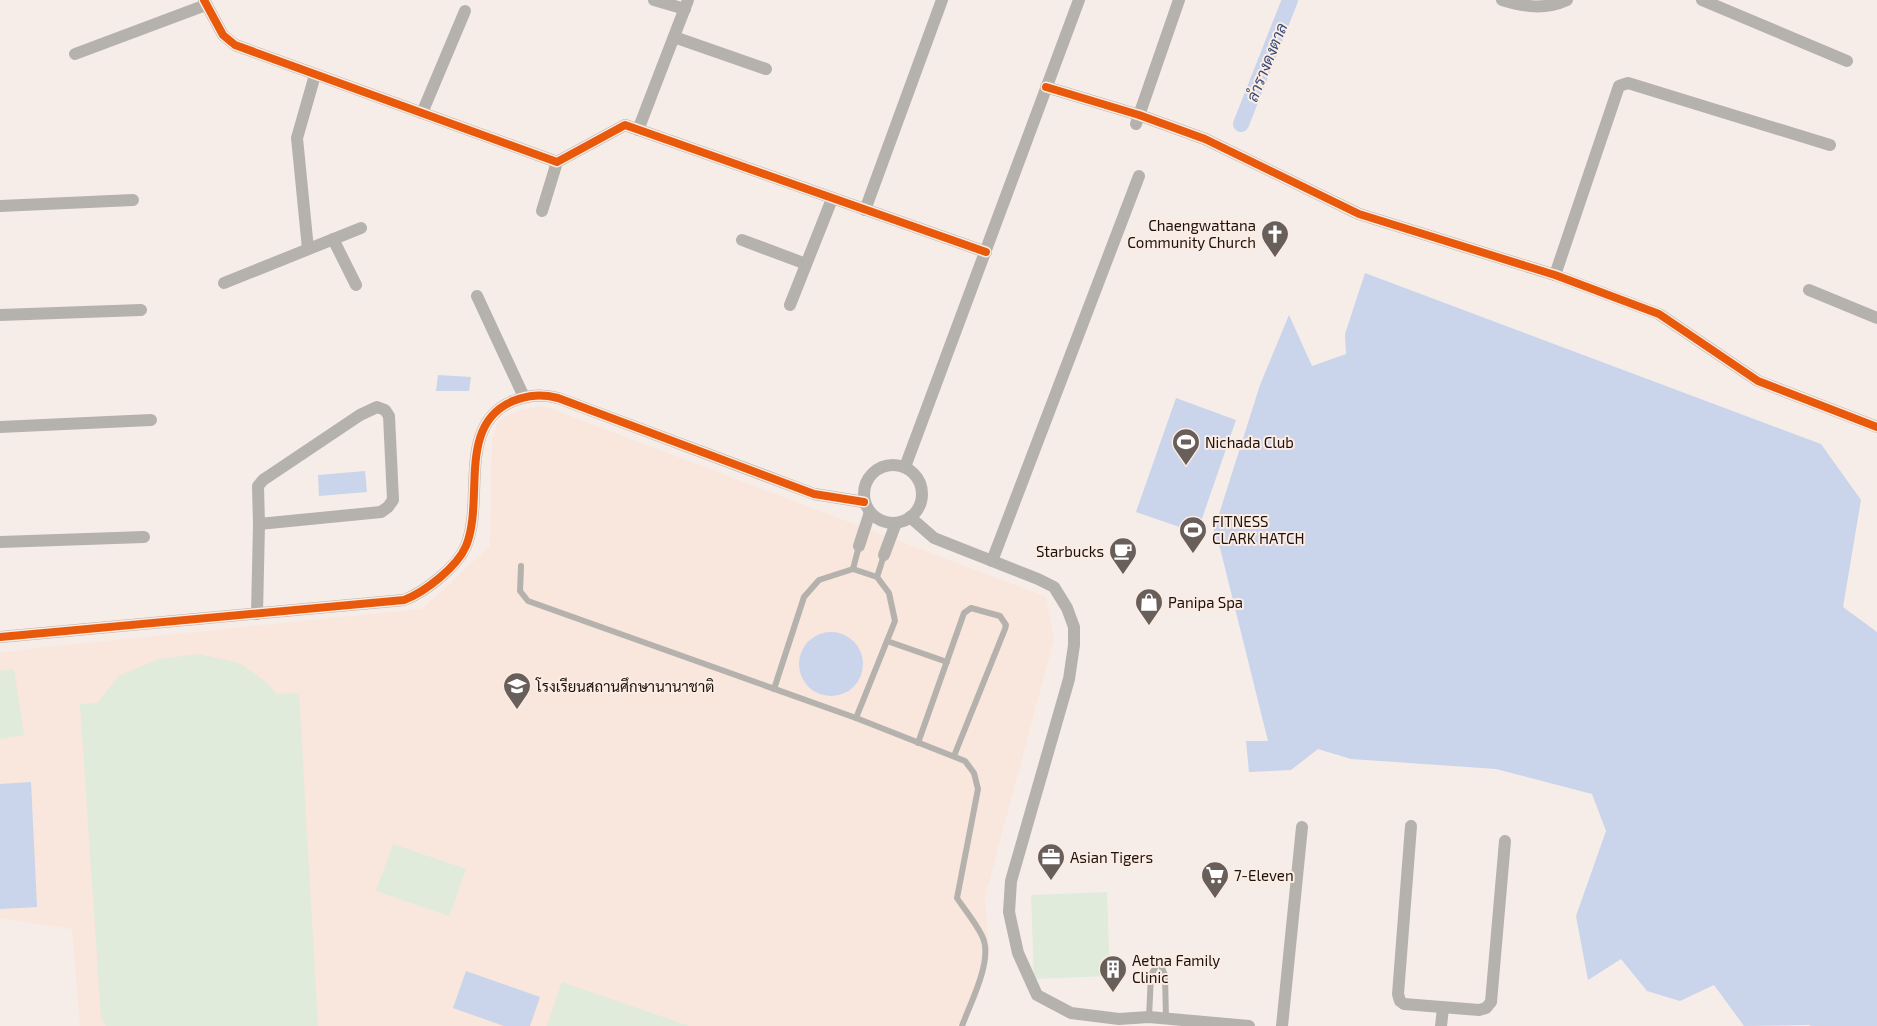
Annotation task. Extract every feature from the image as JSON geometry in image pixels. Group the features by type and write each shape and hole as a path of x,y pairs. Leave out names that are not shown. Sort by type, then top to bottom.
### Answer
{"street":[{"path":"638,130 686,5 654,0"},
{"path":"865,210 942,0"},
{"path":"905,467 1079,0"},
{"path":"1137,120 1179,0"},
{"path":"1502,0 1515,4 1540,7 1554,6 1567,0"},
{"path":"1702,0 1847,62"},
{"path":"75,54 205,2 223,35 234,45 557,162"},
{"path":"422,113 465,11"},
{"path":"674,36 766,69"},
{"path":"308,249 297,138 315,74"},
{"path":"1555,275 1619,86 1622,84 1628,83 1830,145"},
{"path":"1046,87 1137,120 1205,139 1359,214 1555,275 1659,314 1758,380 1872,425 1877,436"},
{"path":"542,212 557,162 625,125 986,252"},
{"path":"992,561 1139,176"},
{"path":"790,305 832,199"},
{"path":"0,206 133,200"},
{"path":"224,283 361,228"},
{"path":"333,239 356,285"},
{"path":"742,240 806,264"},
{"path":"1810,290 1877,318"},
{"path":"477,296 524,397"},
{"path":"0,315 141,310"},
{"path":"0,637 404,600 416,595 454,563 466,547 471,528 476,455 480,434 491,418 505,405 524,397 542,394 558,398 814,494 867,507 880,520 896,523 910,517 920,506 922,491 920,483 915,474 905,467 892,464 882,466 869,475 864,485 867,507 859,546"},
{"path":"257,614 260,524 258,486 263,480 360,415 377,407 385,410 389,416 392,500 388,507 381,512 260,524"},
{"path":"0,426 151,420"},
{"path":"910,517 934,538 1054,587 1067,608 1074,627 1074,644 1069,679 1011,881 1009,912 1018,953 1037,994 1071,1013 1120,1019 1149,1017 1249,1026"},
{"path":"884,556 896,523"},
{"path":"0,542 144,537"},
{"path":"1411,826 1398,994 1400,1001 1404,1004 1480,1010 1486,1008 1491,1002 1505,841"},
{"path":"1282,1026 1302,827"},
{"path":"1441,1026 1442,1008"}],"lane":[{"path":"853,569 859,546"},
{"path":"877,577 884,556"},
{"path":"521,566 520,591 528,601 856,718 965,761 974,773 978,788 957,898 984,940 986,956 962,1026"},
{"path":"774,689 804,597 819,580 853,569 877,577 889,594 895,621 856,718"},
{"path":"918,743 964,614 968,610 976,608 1000,616 1006,625 1005,629 954,756"},
{"path":"887,641 947,662"},
{"path":"1149,1017 1151,975 1159,961 1165,975 1166,1019"}],"shaded area":[{"name":"โรงเรียนสถานศึกษานานาชาติ","path":"544,406 1046,597 1054,639 985,897 989,950 963,1026 80,1026 72,929 0,918 0,653 422,609 490,546 492,439 499,420 520,410"}],"green space":[{"path":"199,654 239,663 265,681 277,694 299,693 318,1026 106,1026 101,1017 80,704 97,703 120,675 159,659"},
{"path":"14,669 24,735 0,739 0,671"},
{"path":"393,844 466,869 449,916 376,891"},
{"path":"1107,892 1110,976 1034,979 1031,895"},
{"path":"562,982 689,1026 547,1026"}],"water":[{"path":"1365,273 1821,444 1861,500 1843,607 1877,632 1877,1026 1744,1026 1714,985 1680,1001 1647,991 1621,959 1588,980 1576,916 1606,831 1592,794 1496,769 1351,759 1318,749 1291,770 1249,772 1246,741 1268,741 1220,548 1213,533 1260,385 1289,315 1312,366 1346,354 1345,334"},
{"path":"438,375 471,377 469,391 436,391"},
{"name":"Nichada Club","path":"1176,398 1236,420 1197,533 1136,512"},
{"path":"365,471 367,492 319,496 318,475"},
{"path":"831,632 843,635 854,641 860,652 863,664 860,676 854,687 843,693 831,696 819,693 808,687 802,676 799,664 802,652 808,641 819,635"},
{"path":"31,782 37,907 0,909 0,784"},
{"path":"466,971 540,997 530,1026 504,1026 453,1008"}],"waterway":[{"name":"ลำรางดงตาล","path":"1241,124 1290,0"}],"cycle path":[{"path":"204,0 223,35 235,45 557,162 625,125 986,252"},
{"path":"1046,87 1139,115 1205,139 1359,214 1555,275 1659,314 1758,381 1877,427"},
{"path":"0,637 404,600 440,578 462,554 471,528 475,465 478,445 484,427 495,412 513,401 530,396 558,398 814,494 864,502"}],"place":[{"name":"Chaengwattana Community Church","path":"1275,258"},
{"name":"Nichada Club","path":"1186,466"},
{"name":"FITNESS CLARK HATCH","path":"1193,554"},
{"name":"Starbucks","path":"1123,575"},
{"name":"Panipa Spa","path":"1149,626"},
{"name":"โรงเรียนสถานศึกษานานาชาติ","path":"517,710"},
{"name":"Asian Tigers","path":"1051,881"},
{"name":"7-Eleven","path":"1215,899"},
{"name":"Aetna Family Clinic","path":"1113,993"}]}
